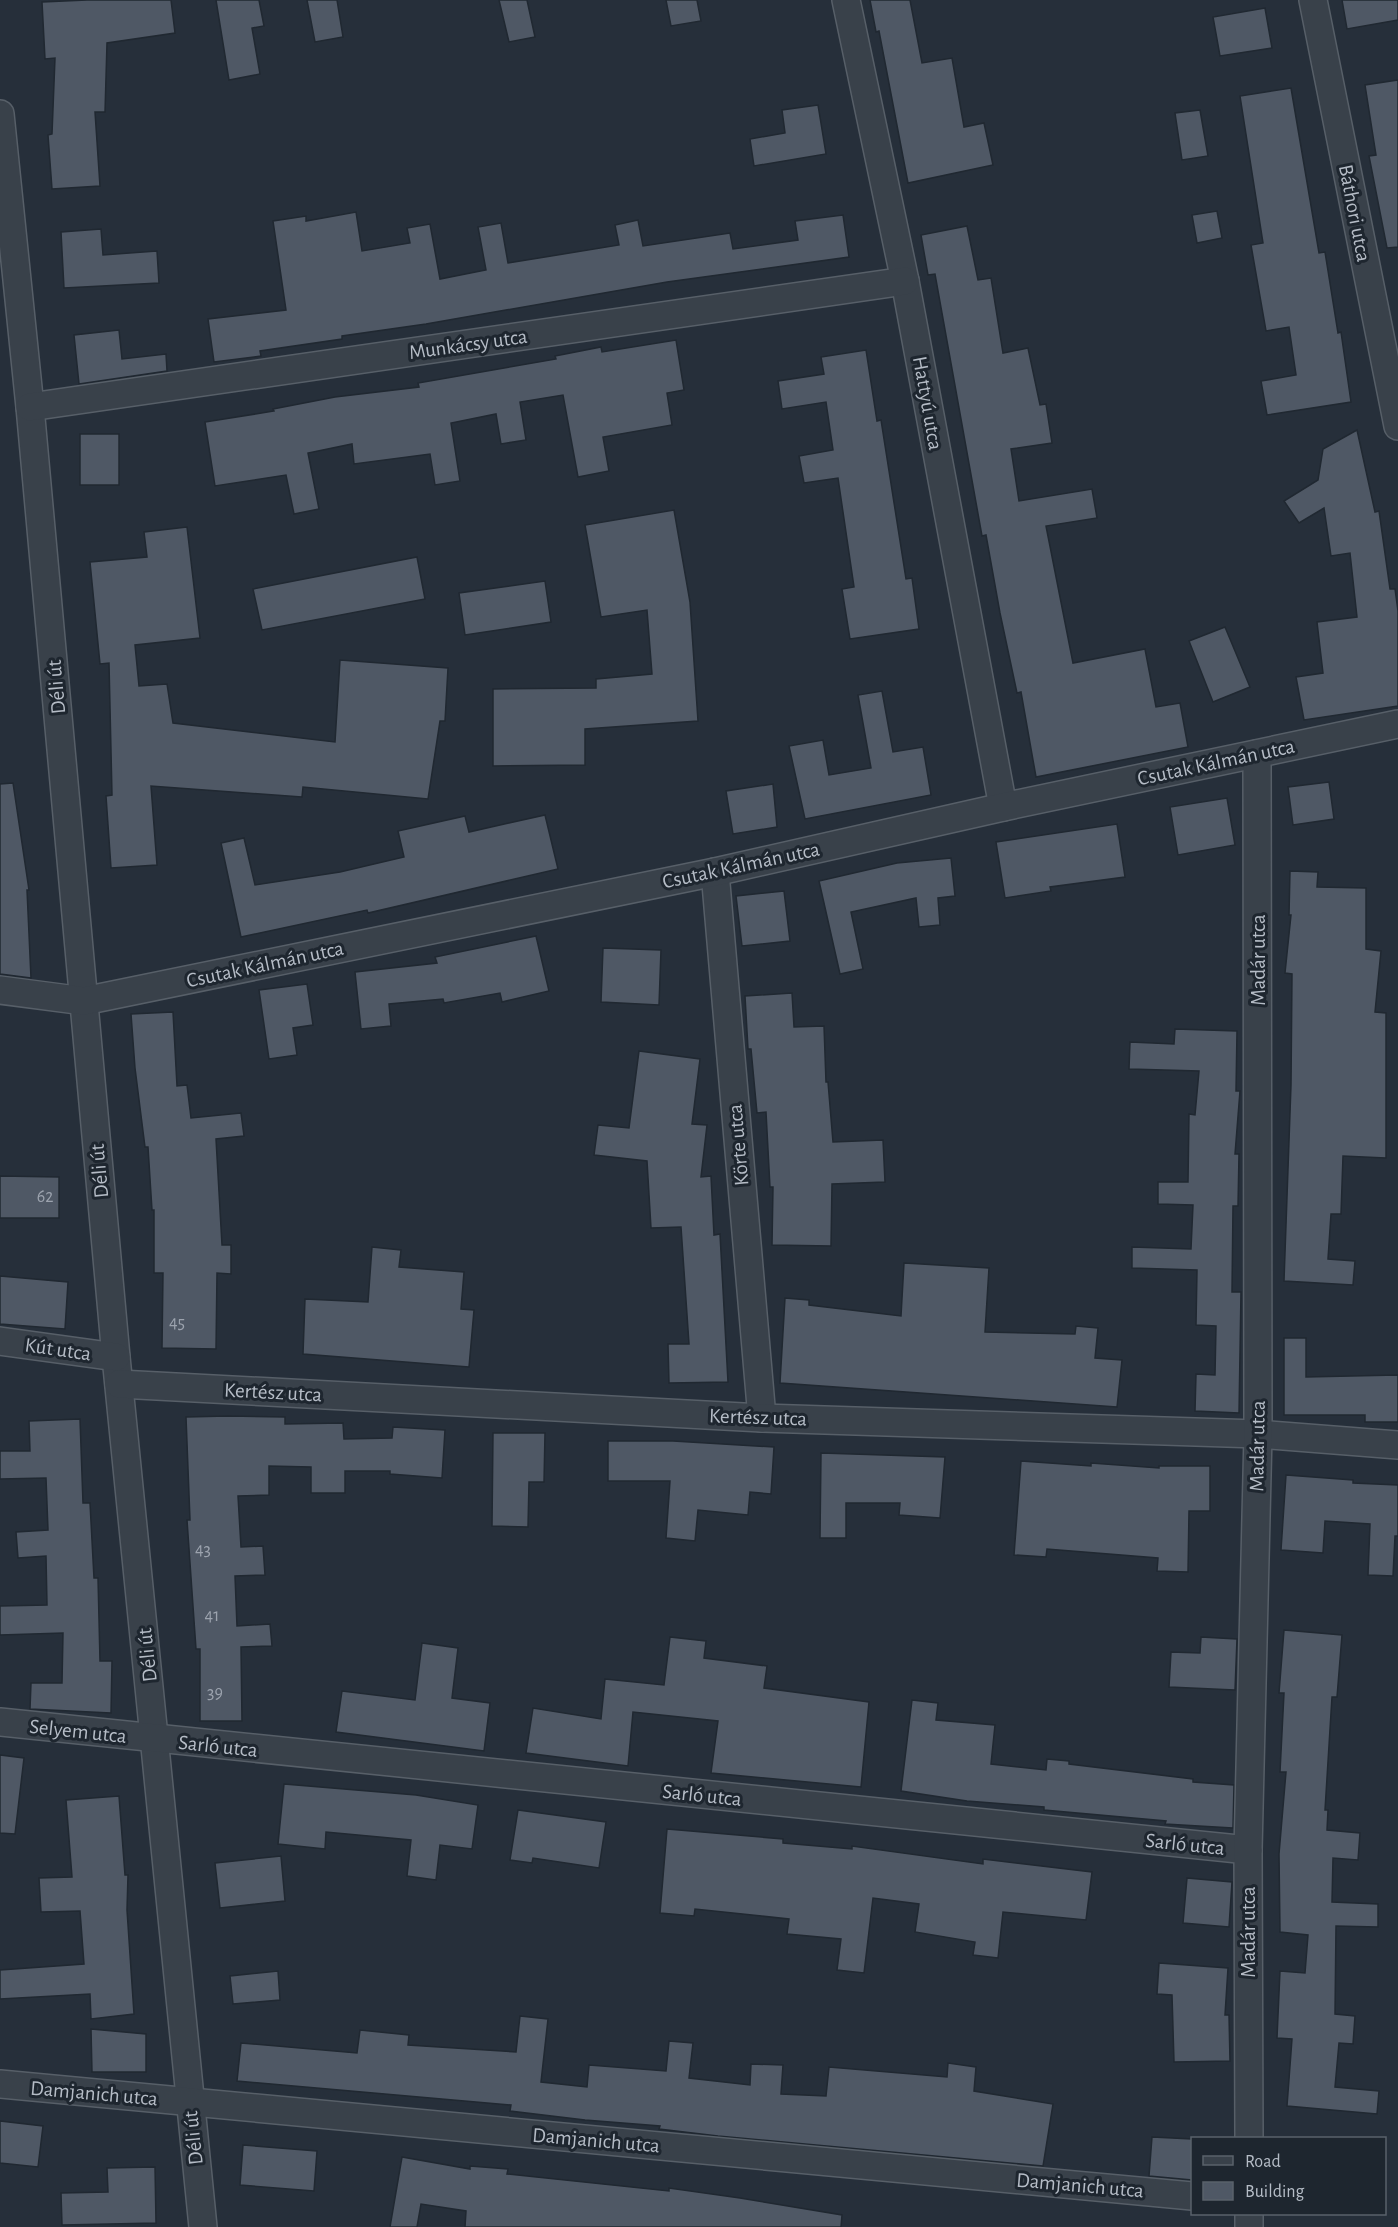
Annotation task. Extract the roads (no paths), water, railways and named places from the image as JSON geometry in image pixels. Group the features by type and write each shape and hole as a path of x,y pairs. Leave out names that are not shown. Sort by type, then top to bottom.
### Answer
{"street":[{"name":"Hattyú utca","path":"846,0 905,281 1003,807"},
{"name":"Báthori utca","path":"1313,0 1398,426"},
{"name":"Déli út","path":"0,114 7,276 30,407 116,1357 203,2227"},
{"name":"Munkácsy utca","path":"30,407 905,281"},
{"name":"Csutak Kálmán utca","path":"0,990 84,1001 715,872 1003,807 1398,724"},
{"name":"Madár utca","path":"1249,2137 1248,1850 1258,1434 1257,754"},
{"name":"Körte utca","path":"715,872 762,1418"},
{"name":"Kút utca","path":"0,1341 116,1357"},
{"name":"Kertész utca","path":"119,1384 762,1418 1258,1434 1398,1445"},
{"name":"Selyem utca","path":"0,1722 156,1739"},
{"name":"Sarló utca","path":"156,1739 1248,1850"},
{"name":"Damjanich utca","path":"0,2084 1191,2196"}]}
